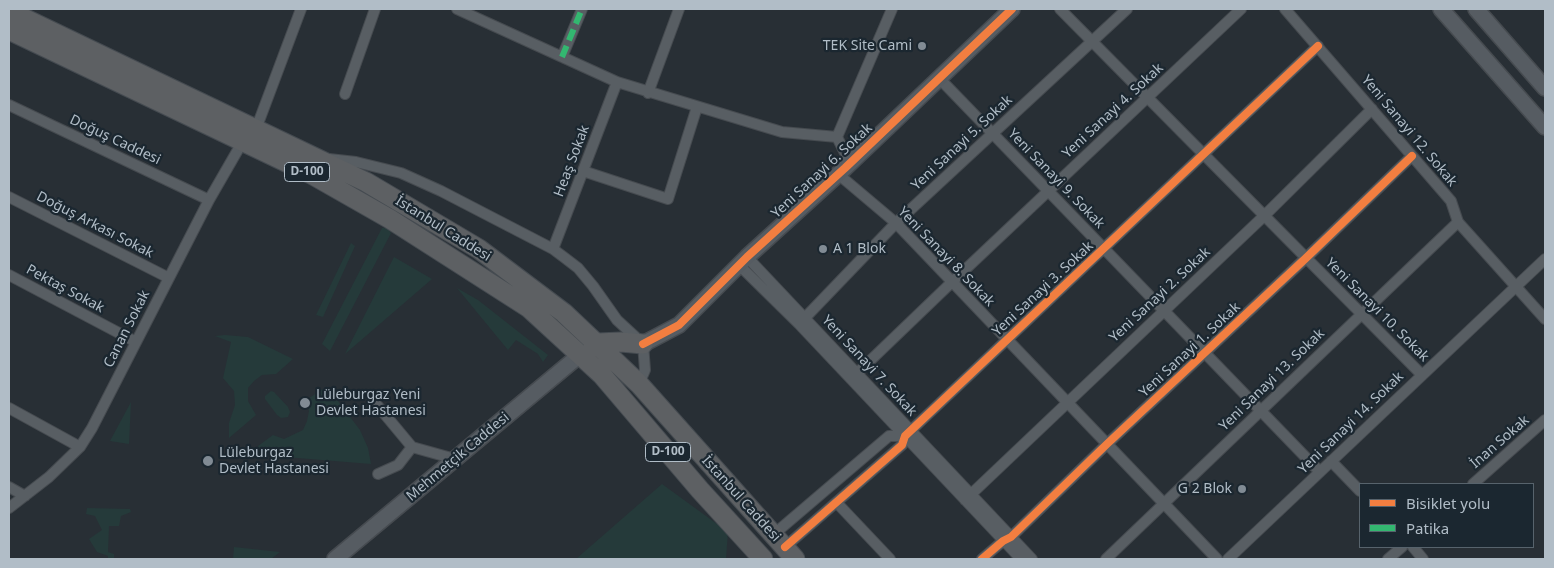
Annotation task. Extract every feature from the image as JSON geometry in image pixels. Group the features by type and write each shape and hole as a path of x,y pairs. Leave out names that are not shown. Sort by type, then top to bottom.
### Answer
{"highway":[{"name":"İstanbul Caddesi","path":"9,11 249,135 311,174 390,219 529,308 602,375 700,490 774,552"},
{"name":"İstanbul Caddesi","path":"9,30 249,135 313,156 366,182 479,249 564,314 598,343 639,384 774,552"},
{"path":"581,354 598,343 621,342 643,344"}],"street":[{"name":"Canan Sokak","path":"9,508 48,477 80,447 92,428 210,200 249,135 301,9"},
{"path":"345,94 375,9"},
{"path":"457,9 617,82 648,93 782,132 837,137"},
{"path":"562,57 582,9"},
{"path":"648,93 679,9"},
{"name":"Yeni Sanayi 6. Sokak","path":"643,344 679,325 743,261 850,163 1012,9"},
{"name":"Yeni Sanayi 10. Sokak","path":"1060,9 1422,375"},
{"name":"Yeni Sanayi 5. Sokak","path":"802,321 896,223 1127,9"},
{"name":"Yeni Sanayi 4. Sokak","path":"854,376 1241,9"},
{"name":"Yeni Sanayi 12. Sokak","path":"1285,9 1451,201 1458,222 1545,319"},
{"path":"1441,9 1545,127"},
{"path":"1476,9 1543,83 1519,96"},
{"path":"850,163 837,137 888,10"},
{"name":"Yeni Sanayi 3. Sokak","path":"774,552 837,502 902,446 908,433 1318,46"},
{"name":"Yeni Sanayi 9. Sokak","path":"939,78 1320,472"},
{"name":"Heaş Sokak","path":"553,250 617,82"},
{"name":"Doğuş Caddesi","path":"9,107 210,200"},
{"path":"583,172 668,199 697,107"},
{"name":"Yeni Sanayi 2. Sokak","path":"968,497 1264,216 1372,109"},
{"path":"313,156 356,162 401,174 440,191 553,250 578,268 617,320 643,344 645,370 639,384"},
{"name":"Yeni Sanayi 1. Sokak","path":"982,559 1007,539 1412,156"},
{"name":"Yeni Sanayi 8. Sokak","path":"838,174 896,223 1217,559"},
{"name":"Doğuş Arkası Sokak","path":"9,197 169,278"},
{"name":"Yeni Sanayi 13. Sokak","path":"1106,559 1458,222"},
{"name":"Yeni Sanayi 14. Sokak","path":"1228,559 1545,259"},
{"name":"Yeni Sanayi 7. Sokak","path":"743,261 1007,539 1032,559"},
{"name":"Pektaş Sokak","path":"9,275 136,342"},
{"name":"Mehmetçik Caddesi","path":"335,559 581,354"},
{"path":"372,399 412,447 455,459"},
{"path":"9,408 80,447"},
{"name":"İnan Sokak","path":"1474,483 1545,420"},
{"name":"Yeni Sanayi 3. Sokak","path":"774,552 889,436 908,433"},
{"path":"378,474 398,465 412,447"},
{"path":"1331,461 1359,490"},
{"path":"9,487 25,496"},
{"path":"837,502 890,559"},
{"name":"Yeni Sanayi 7. Sokak","path":"1007,539 1020,559"},
{"path":"1388,559 1401,548"},
{"path":"1414,548 1423,559"}],"green space":[{"path":"382,228 387,228 391,233 330,351 322,344"},
{"path":"351,243 355,246 323,317 316,315"},
{"path":"394,257 432,279 345,354"},
{"path":"457,288 478,300 548,355 543,362 538,354 516,340 508,350"},
{"path":"215,336 248,337 293,359 276,374 262,375 248,388 248,401 256,415 229,438 229,423 235,405 234,391 223,378 231,342"},
{"path":"323,389 338,401 360,430 368,448 371,464 261,455 258,446 273,435 284,439 303,430 309,411 306,400"},
{"path":"271,391 288,407 290,412 288,417 281,418 277,415 265,399 265,396"},
{"path":"131,402 129,444 110,441"},
{"path":"662,484 728,532 726,559 576,559"},
{"path":"87,508 130,509 131,512 121,516 119,526 109,526 108,552 114,554 114,559 108,559 108,556 97,552 89,539 102,530 95,516 86,514"},
{"path":"234,547 280,552 271,559 233,559"}],"marked path":[{"path":"562,57 582,9"}],"cycle path":[{"path":"643,344 679,325 747,257 845,168 1012,9"},
{"path":"785,547 902,445 905,436 1318,46"},
{"path":"982,559 1003,541 1011,537 1412,156"}],"place":[{"name":"TEK Site Cami","path":"922,46"},
{"name":"A 1 Blok","path":"823,249"},
{"name":"Lüleburgaz Yeni Devlet Hastanesi","path":"305,403"},
{"name":"Lüleburgaz Devlet Hastanesi","path":"208,461"},
{"name":"G 2 Blok","path":"1242,489"}]}
